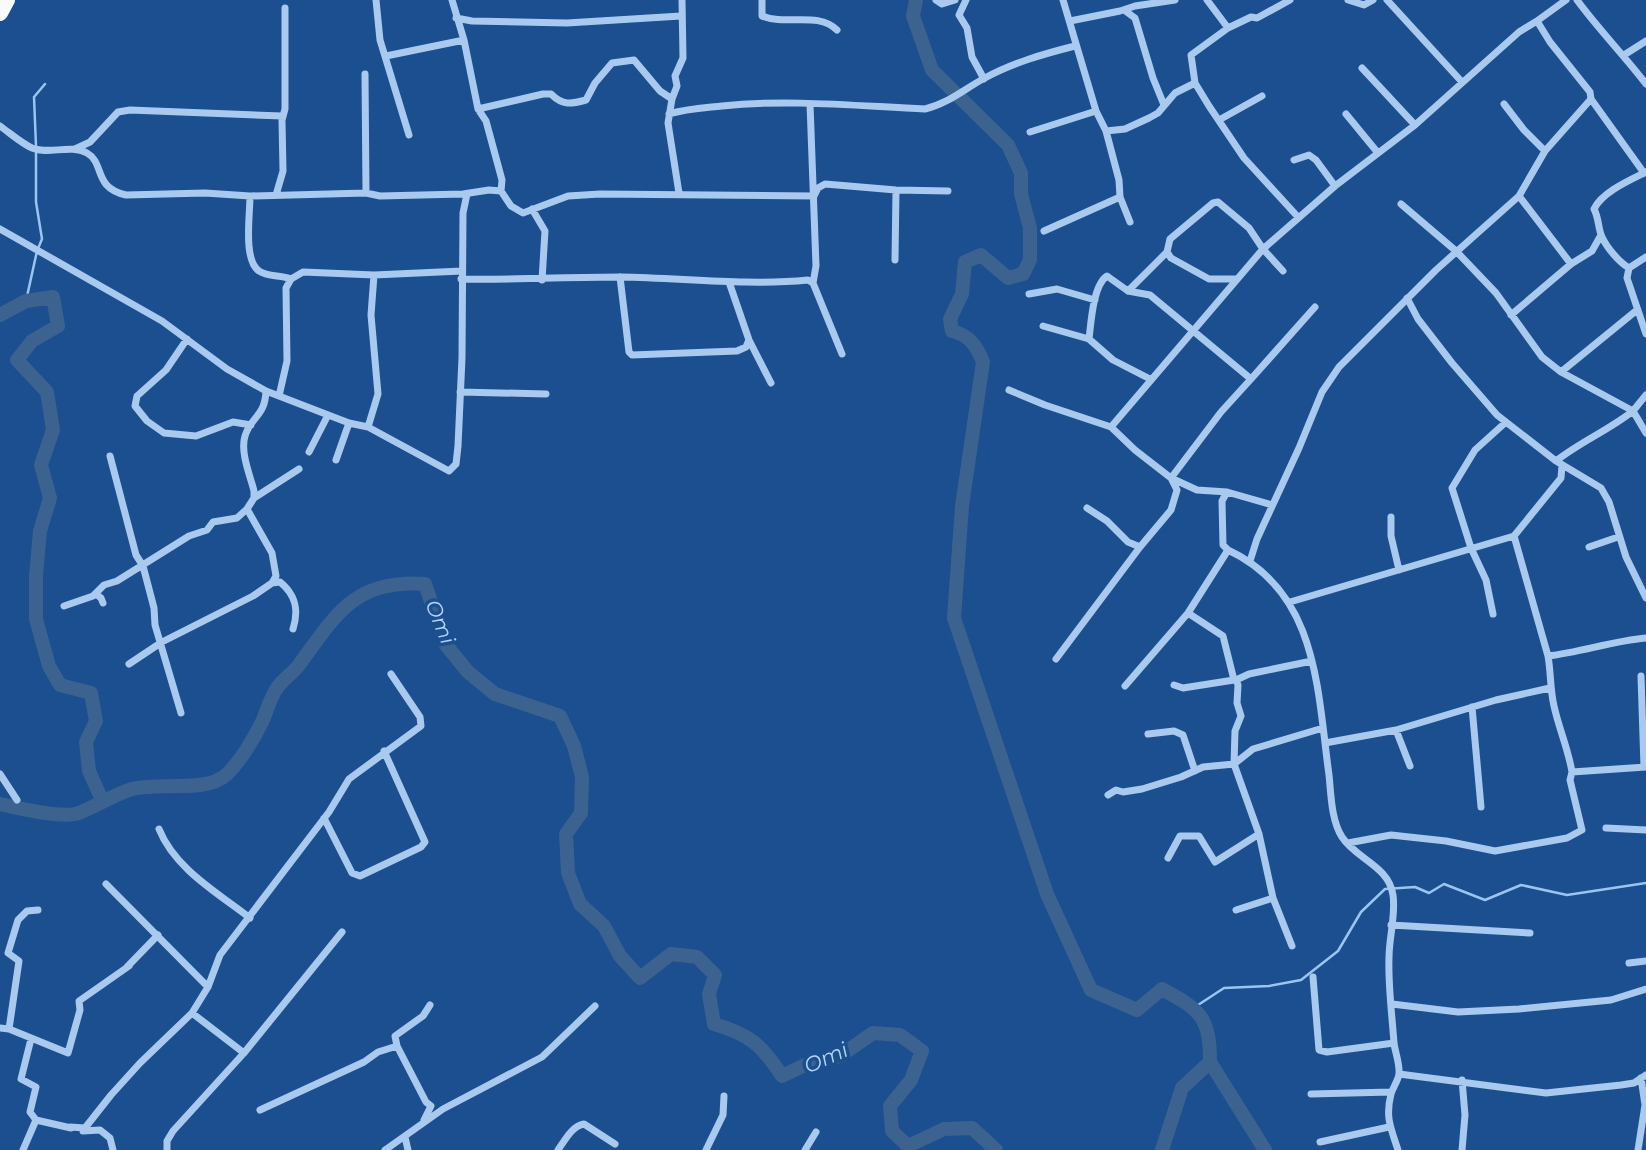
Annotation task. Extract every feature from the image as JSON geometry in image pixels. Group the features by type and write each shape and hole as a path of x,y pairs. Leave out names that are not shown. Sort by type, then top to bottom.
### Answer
{"highway":[{"path":"0,13 7,0"}],"street":[{"path":"376,0 380,40 409,135"},
{"path":"452,0 464,40 478,109 486,121 502,180 500,191 511,206 523,213 568,197 680,193 814,196"},
{"path":"680,193 669,114 677,86 675,76 683,58 682,0"},
{"path":"762,0 762,16 771,20 816,20 832,25 837,30"},
{"path":"936,0 942,4 955,0"},
{"path":"965,0 959,15 967,29 972,57 984,79"},
{"path":"1063,0 1096,111 1106,131 1119,180 1119,197 1130,222"},
{"path":"1070,20 1175,0"},
{"path":"1207,0 1228,28"},
{"path":"1290,0 1257,18 1251,17 1228,28 1191,55 1195,83 1244,158 1298,217"},
{"path":"1348,0 1364,5 1373,0"},
{"path":"1387,0 1462,82"},
{"path":"1111,427 1263,249 1335,186 1415,125 1519,32 1566,0"},
{"path":"1577,0 1600,31 1645,81"},
{"path":"276,195 283,171 285,8"},
{"path":"1124,10 1135,18 1164,105"},
{"path":"456,18 472,21 567,23 681,16"},
{"path":"1537,21 1645,172 1620,186 1596,204 1594,209 1600,222 1601,236 1622,264 1629,268"},
{"path":"386,56 464,40"},
{"path":"1624,55 1646,41"},
{"path":"669,114 752,103 925,109 940,106 984,79 1035,56 1075,46"},
{"path":"478,109 543,94 551,94 558,101 569,105 586,100 595,83 612,63 634,60 660,91 672,99"},
{"path":"1362,68 1415,125"},
{"path":"365,74 366,193"},
{"path":"1106,131 1125,129 1149,118 1158,113 1175,93 1195,83"},
{"path":"1219,120 1262,96"},
{"path":"1250,561 1257,539 1322,392 1339,367 1456,251 1519,196 1545,151 1591,99"},
{"path":"810,104 816,266 813,283 842,354"},
{"path":"1504,104 1545,151"},
{"path":"74,150 90,142 118,112 130,110 282,116"},
{"path":"1030,132 1096,111"},
{"path":"1346,114 1378,153"},
{"path":"0,126 33,148 88,153 103,183 115,193 126,195 380,195 500,191"},
{"path":"1294,160 1309,155 1335,186"},
{"path":"814,196 818,188 825,184 948,191"},
{"path":"895,260 896,190"},
{"path":"0,229 162,321 227,369 266,391 349,423 368,427 449,471 456,464 460,392 463,213 467,194 463,194"},
{"path":"250,196 250,260 258,271 291,279"},
{"path":"1519,196 1572,264"},
{"path":"1044,231 1119,197"},
{"path":"1128,291 1167,252 1170,240 1213,203 1218,202 1250,228 1263,249 1283,271"},
{"path":"1401,204 1456,251 1496,293 1542,357 1561,372 1633,411 1646,433"},
{"path":"532,209 545,231 542,280"},
{"path":"1511,315 1572,264 1592,251 1601,236"},
{"path":"1167,252 1171,258 1209,279 1237,279"},
{"path":"1646,257 1629,268 1627,278 1646,334"},
{"path":"279,397 287,361 286,288 291,279 303,272 461,275 542,280 620,277 773,284 808,280 813,283"},
{"path":"368,427 378,394 371,315 374,275"},
{"path":"1088,339 1101,280 1107,276 1128,291 1150,295 1251,379"},
{"path":"620,277 629,352 632,355 737,351 746,347 749,340"},
{"path":"729,282 749,340 771,383"},
{"path":"1029,295 1058,289 1095,300"},
{"path":"1407,298 1418,319 1451,363 1497,415 1559,463 1601,488 1609,502 1619,537 1646,598"},
{"path":"1171,478 1221,412 1315,307"},
{"path":"1561,372 1637,310"},
{"path":"1042,326 1088,339 1113,360 1150,380"},
{"path":"187,339 166,370 137,396 135,406 147,421 164,433 196,436 233,422 251,425"},
{"path":"1009,390 1111,427 1171,478 1197,490 1227,492 1272,505"},
{"path":"254,498 243,446 245,433 263,411 266,391"},
{"path":"460,392 546,394"},
{"path":"1559,463 1577,446 1618,423 1633,411 1646,395"},
{"path":"309,452 328,415"},
{"path":"1493,614 1486,580 1471,548 1452,488 1475,450 1506,422"},
{"path":"336,460 349,423"},
{"path":"110,456 136,555 143,566 154,608 155,625 181,713"},
{"path":"1290,602 1514,536 1562,478 1559,463"},
{"path":"64,606 96,594 104,585 117,581 189,536 207,530 213,522 237,518 254,498 299,469"},
{"path":"1056,659 1171,510 1177,496 1171,478"},
{"path":"1227,492 1222,501 1223,545 1250,561 1275,583 1290,602 1312,660 1336,821 1342,836 1389,879 1394,907 1388,959 1399,1074 1391,1092 1387,1112 1388,1127 1398,1150"},
{"path":"1087,508 1107,521 1128,542 1140,547"},
{"path":"129,664 162,642 253,596 272,583 276,576 272,554 247,509"},
{"path":"1391,517 1391,536 1399,570"},
{"path":"1349,843 1391,835 1495,850 1567,838 1582,830 1570,780 1572,772 1568,747 1558,724 1550,688 1548,656 1514,536"},
{"path":"1588,547 1619,537"},
{"path":"1125,685 1188,613 1228,550"},
{"path":"272,583 280,582 284,585 297,604 298,615 293,629"},
{"path":"96,594 102,598 103,603"},
{"path":"1174,685 1183,688 1234,680 1223,636 1188,613"},
{"path":"1548,656 1569,654 1616,641 1646,638"},
{"path":"1292,946 1273,898 1259,834 1234,764 1235,731 1241,716 1237,703 1236,680 1250,674 1312,660"},
{"path":"70,1128 85,1128 140,1063 192,1013 208,986 220,955 324,818 349,779 421,726 420,717 391,674"},
{"path":"1572,772 1645,767 1641,676"},
{"path":"1325,743 1396,730 1472,707 1550,688"},
{"path":"1472,707 1482,807"},
{"path":"1108,795 1116,790 1124,792 1157,785 1203,767 1234,764 1253,749 1323,728"},
{"path":"1396,730 1410,766"},
{"path":"1148,734 1174,731 1184,735 1195,771"},
{"path":"324,818 352,873 360,876 421,847 425,842 384,751"},
{"path":"0,774 17,800"},
{"path":"1606,828 1646,830"},
{"path":"159,829 164,842 180,863 250,918"},
{"path":"1168,858 1180,835 1199,836 1215,862 1259,834"},
{"path":"106,884 208,986"},
{"path":"1236,910 1273,898"},
{"path":"9,1029 19,961 4,952 18,920 27,911 38,911"},
{"path":"1391,925 1530,933"},
{"path":"167,1150 167,1141 173,1131 244,1053 342,932"},
{"path":"0,1028 9,1029 68,1053 80,1010 79,1001 128,967 158,935"},
{"path":"1629,963 1646,961"},
{"path":"1312,977 1319,1050 1327,1052 1394,1043"},
{"path":"1392,1004 1458,1012 1519,1009 1611,1000 1646,989"},
{"path":"416,1129 429,1115 432,1106 426,1102 397,1046 395,1036 423,1016 430,1006"},
{"path":"385,1150 443,1109 542,1057 595,1006"},
{"path":"192,1013 244,1053"},
{"path":"31,1040 21,1079 36,1087 30,1112 36,1119 70,1128 83,1131 100,1130 110,1138 113,1150"},
{"path":"260,1110 364,1062 378,1052 397,1046"},
{"path":"1399,1074 1462,1080 1546,1093 1634,1083 1644,1077 1645,1105 1638,1150"},
{"path":"1462,1080 1465,1115 1462,1150"},
{"path":"1311,1094 1391,1092"},
{"path":"706,1150 723,1115 724,1096"},
{"path":"23,1150 36,1119"},
{"path":"558,1150 571,1131 584,1124 615,1144"},
{"path":"1320,1142 1388,1127"},
{"path":"805,1150 816,1132"},
{"path":"405,1137 408,1150"}],"waterway":[{"path":"916,0 913,16 932,70 1008,145 1021,173 1021,194 1030,228 1030,260 1023,274 1008,278 981,255 965,262 962,294 950,319 952,331 964,335 972,342 983,362 962,506 954,618 1047,894 1091,990 1137,1010 1162,989 1175,996 1194,1009 1205,1024 1210,1062"},
{"path":"36,146 34,97 45,84"},
{"path":"26,301 42,239 36,202 36,153"},
{"name":"Omi","path":"0,315 26,301 53,297 58,326 32,341 17,360 47,392 53,430 41,465 50,498 40,531 36,619 49,666 60,685 91,693 96,721 86,742 89,771 102,800"},
{"name":"Omi","path":"0,804 40,812 72,814 132,789 207,784 217,780 231,770 246,750 277,688 299,665 337,616 364,594 381,587 425,584 446,645 468,672 495,694 560,716 574,746 582,777 581,813 566,834 568,873 580,904 604,926 620,956 640,978 671,954 697,957 715,975 709,994 714,1024 737,1032 754,1042 782,1076 807,1064 840,1056 873,1033 900,1035 922,1051 911,1080 890,1106 892,1131 908,1146 944,1129 972,1128 996,1150"},
{"path":"1195,1007 1224,988 1269,986 1301,980 1338,951 1361,912 1385,889 1415,887 1429,893 1444,884 1485,900 1521,885 1567,895 1646,883"},
{"name":"Omi","path":"1162,1150 1182,1088 1210,1062 1265,1150"}]}
